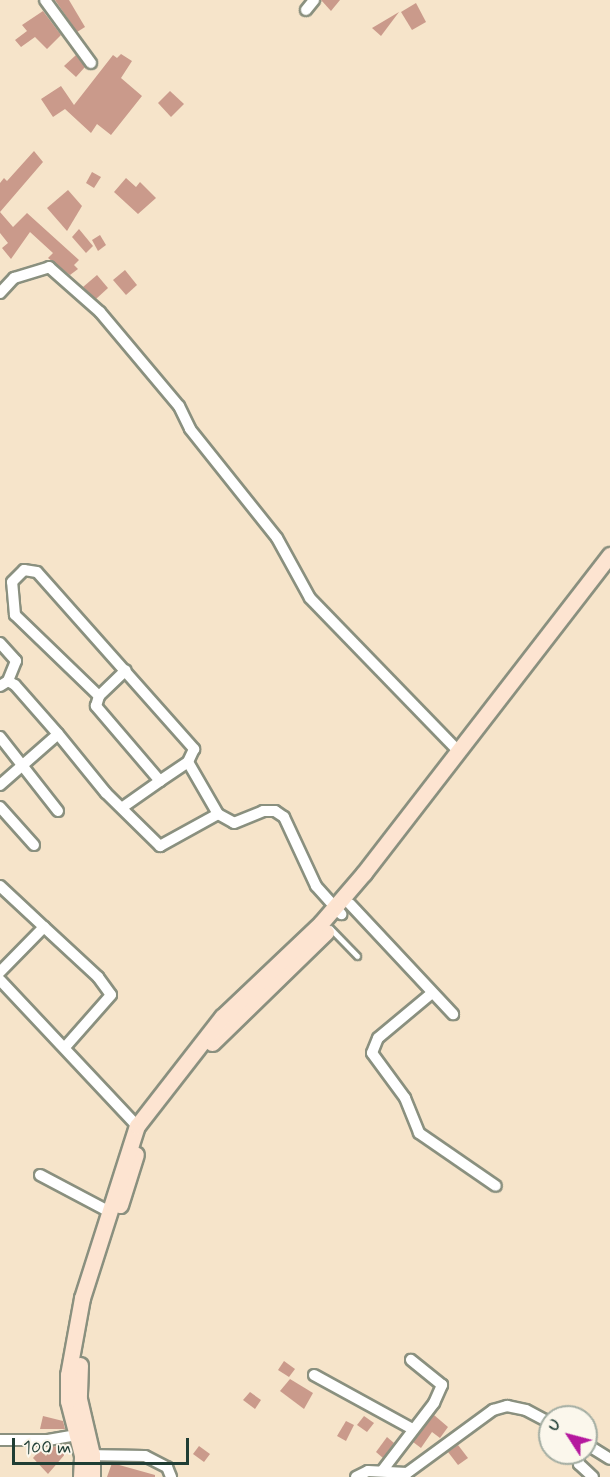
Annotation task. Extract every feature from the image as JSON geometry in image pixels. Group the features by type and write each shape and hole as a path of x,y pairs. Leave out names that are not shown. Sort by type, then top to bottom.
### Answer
{"street":[{"path":"45,0 91,63"},
{"path":"306,10 314,0"},
{"path":"0,293 14,278 49,267 100,312 179,406 190,429 277,538 310,598 459,752"},
{"path":"81,1477 87,1455 77,1435 75,1406 90,1299 137,1126 222,1017 341,909 513,687 610,555"},
{"path":"99,696 15,615 11,596 14,577 24,570 37,572 194,749 188,762 123,807"},
{"path":"92,1477 68,1375 82,1298 108,1211 145,1132 212,1042 330,928 341,909 459,752 610,571"},
{"path":"0,643 16,661 4,683 58,734 106,793 123,807 160,846 218,814"},
{"path":"126,670 99,696 96,706 160,781"},
{"path":"0,785 58,734"},
{"path":"0,737 58,811"},
{"path":"188,762 218,814 234,823 263,811 279,813 316,886 453,1014"},
{"path":"0,807 34,845"},
{"path":"0,886 98,977 111,996 66,1046"},
{"path":"1,968 44,927"},
{"path":"0,980 66,1046 137,1126"},
{"path":"432,993 378,1038 372,1053 405,1098 419,1133 496,1186"},
{"path":"40,1175 108,1211"},
{"path":"382,1471 411,1428 434,1403 442,1385 411,1360"},
{"path":"314,1375 411,1428"},
{"path":"357,1477 368,1471 407,1473 493,1410 507,1406 526,1410 538,1416"},
{"path":"0,1440 48,1440 77,1435"},
{"path":"87,1455 145,1456 167,1467 171,1477"},
{"path":"580,1465 593,1477"}],"lane":[{"path":"330,928 357,956"}],"building":[{"path":"55,0 69,0 85,27 77,32"},
{"path":"321,0 340,0 331,11"},
{"path":"416,3 426,22 412,30 401,12"},
{"path":"43,11 61,35 47,49 35,37 21,47 15,40 27,31 22,25"},
{"path":"399,12 381,36 372,28"},
{"path":"121,54 132,61 121,78 142,96 111,135 97,124 91,133 65,109 53,117 41,99 61,86 74,105 113,55 117,58"},
{"path":"76,55 85,67 76,77 64,66"},
{"path":"170,91 184,104 171,117 158,103"},
{"path":"34,151 43,162 0,212 0,183 4,178 7,181"},
{"path":"92,172 101,177 94,188 86,183"},
{"path":"126,178 136,187 140,182 156,198 138,214 114,192"},
{"path":"68,190 82,206 67,231 47,208"},
{"path":"0,212 13,227 27,213 79,260 74,265 78,269 70,275 48,258 53,253 30,232 11,259 2,248 8,243 0,233"},
{"path":"79,229 93,246 86,253 72,237"},
{"path":"100,235 106,245 98,251 92,240"},
{"path":"125,270 137,285 126,295 113,280"},
{"path":"97,275 108,288 96,299 83,287"},
{"path":"284,1361 295,1369 289,1377 278,1370"},
{"path":"290,1379 313,1393 304,1409 280,1391"},
{"path":"250,1392 261,1400 255,1409 243,1400"},
{"path":"434,1415 448,1427 440,1438 432,1432 421,1448 413,1442"},
{"path":"43,1416 63,1421 65,1429 40,1429"},
{"path":"364,1416 374,1423 367,1432 357,1425"},
{"path":"346,1421 354,1425 346,1441 337,1436"},
{"path":"387,1437 394,1443 383,1458 376,1452"},
{"path":"68,1444 66,1453 48,1474 33,1458 40,1450 46,1456 52,1447"},
{"path":"458,1445 468,1458 458,1465 448,1452"},
{"path":"199,1446 210,1454 204,1462 193,1454"},
{"path":"112,1463 155,1475 155,1477 107,1477"}]}
